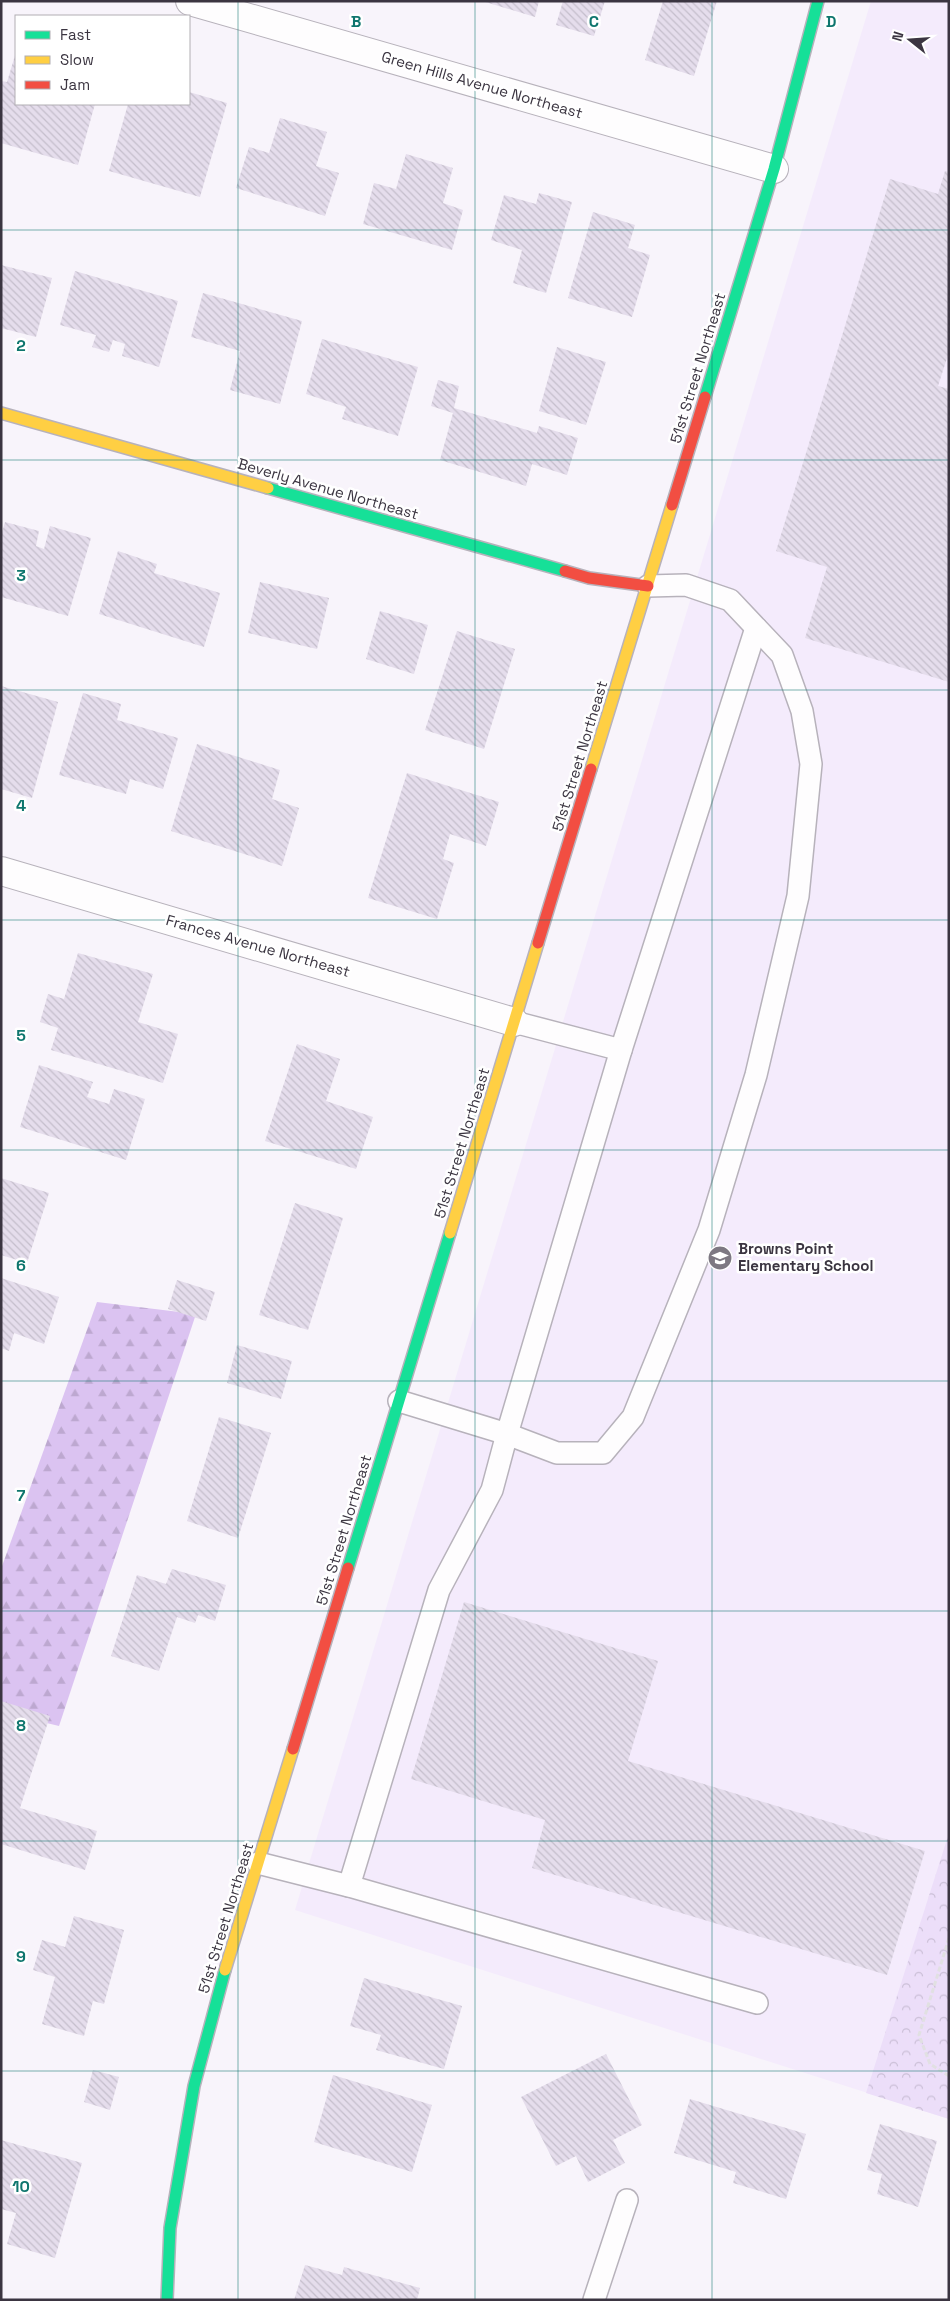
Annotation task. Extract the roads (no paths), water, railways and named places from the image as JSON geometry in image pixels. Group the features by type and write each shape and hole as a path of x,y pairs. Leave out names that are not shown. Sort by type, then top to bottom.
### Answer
{"street":[{"name":"Green Hills Avenue Northeast","path":"190,1 774,170"},
{"name":"51st Street Northeast","path":"167,2300 170,2228 194,2086 227,1961 774,170 818,1"},
{"name":"Beverly Avenue Northeast","path":"1,413 589,578 648,586"},
{"name":"Frances Avenue Northeast","path":"1,870 514,1022"}],"lane":[{"path":"399,1401 506,1434 557,1453 604,1453 633,1417 712,1220 756,1075 798,896 811,764 802,712 782,655 730,600 686,586 648,586"},
{"path":"349,1886 438,1590 492,1490 506,1434 621,1050 756,628"},
{"path":"514,1022 621,1050"},
{"path":"258,1863 349,1886 756,2003"},
{"path":"594,2300 627,2200"}],"place":[{"name":"Browns Point Elementary School","path":"720,1258"}]}
